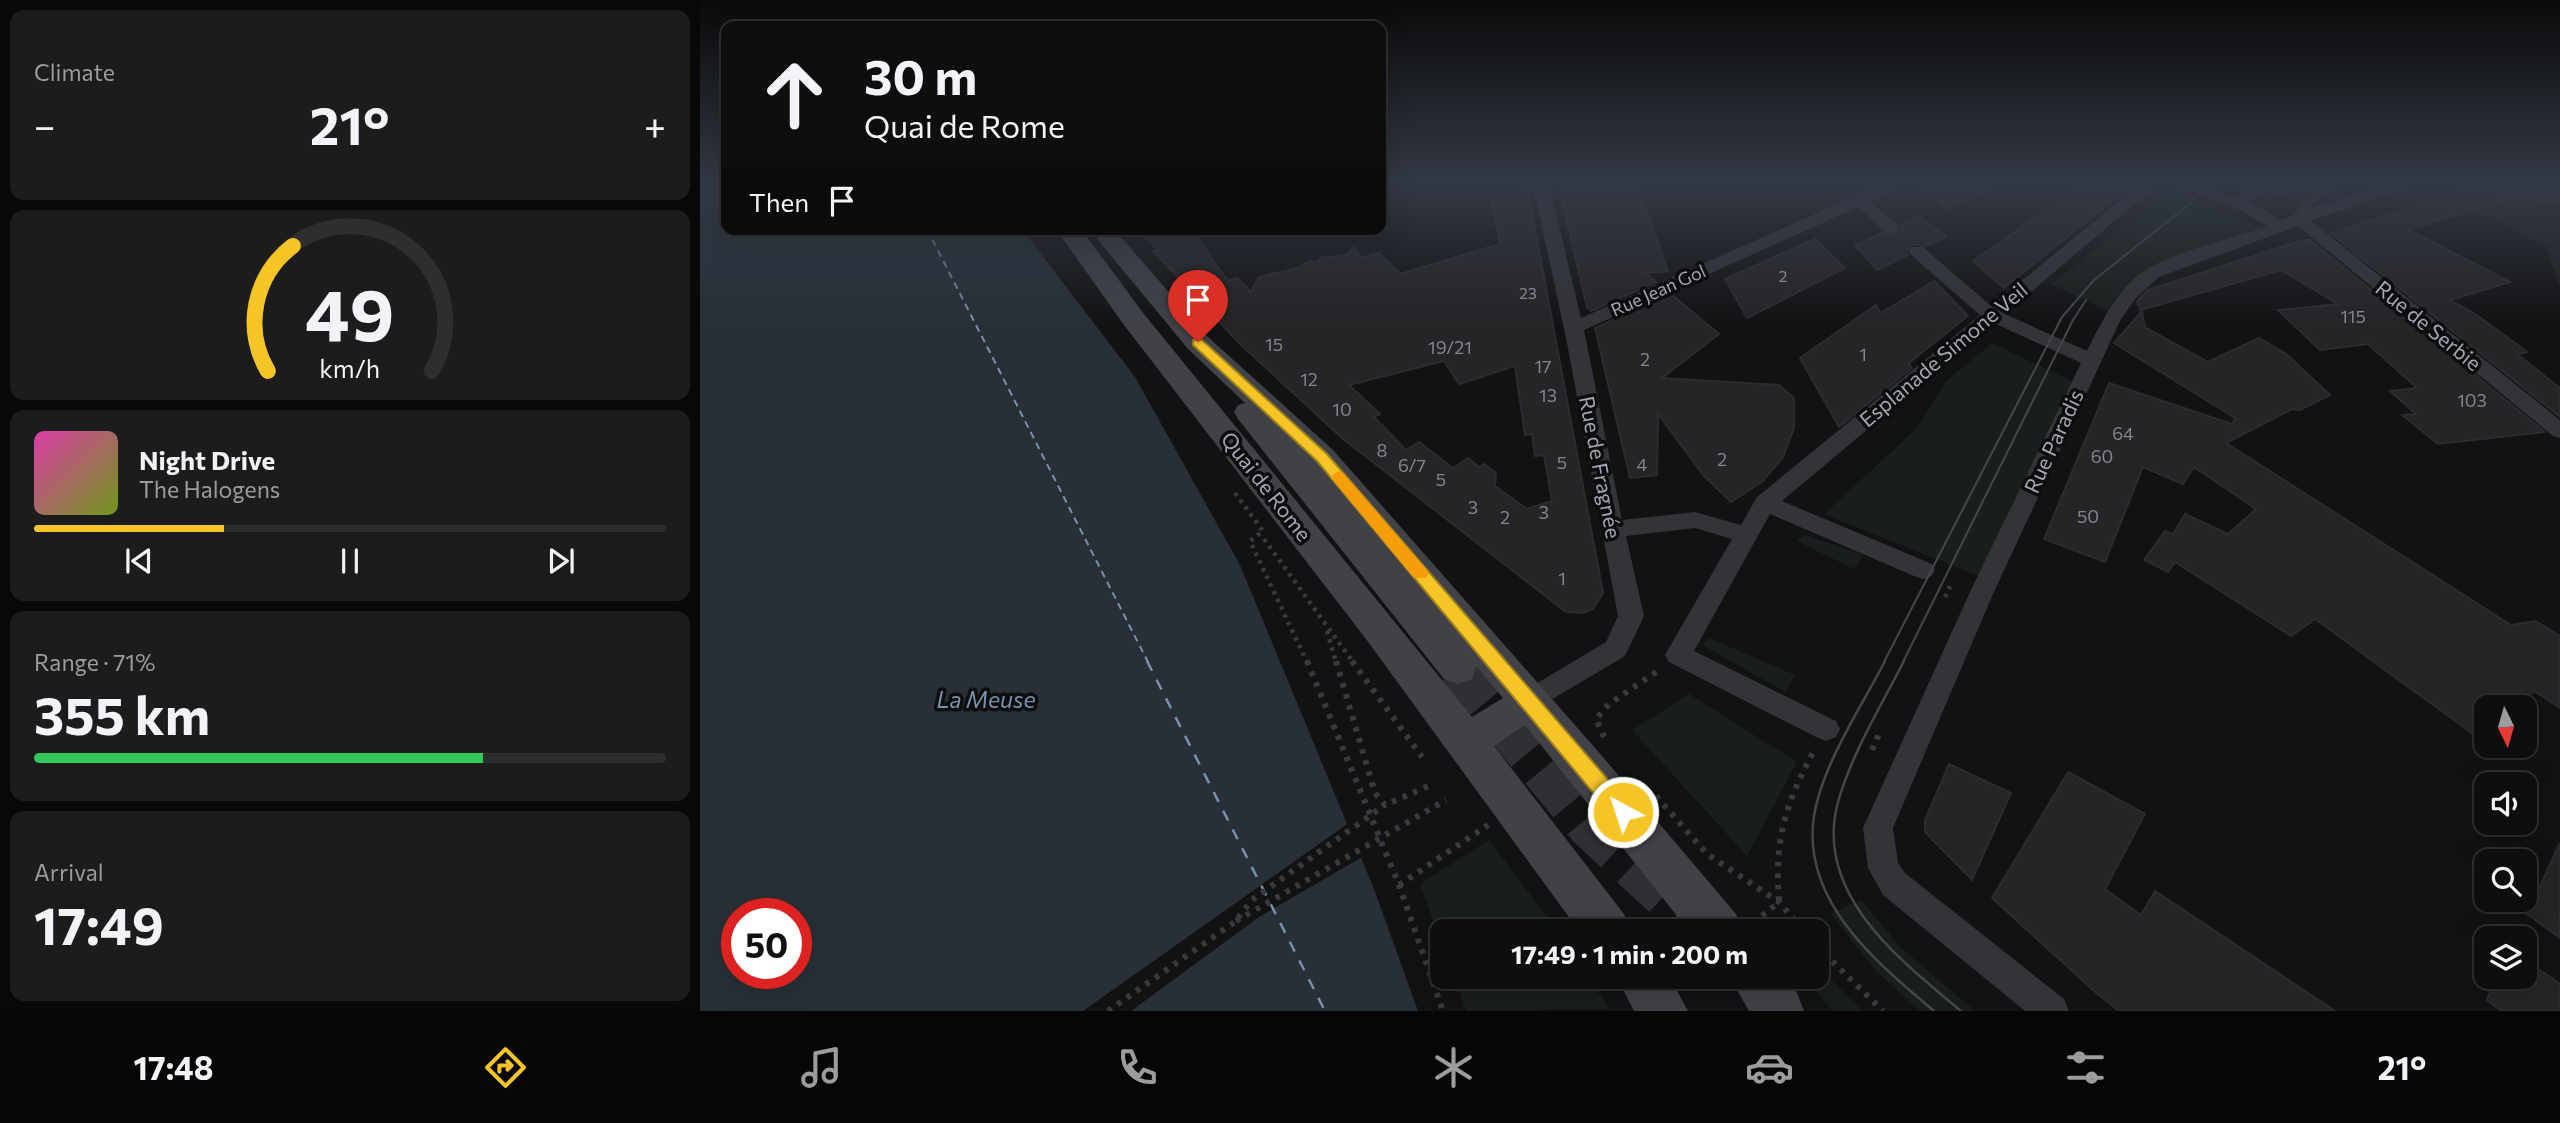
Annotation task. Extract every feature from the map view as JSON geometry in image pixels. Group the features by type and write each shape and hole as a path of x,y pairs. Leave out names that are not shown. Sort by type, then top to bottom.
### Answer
{"main road":[{"name":"Quai de Rome","path":"1072,235 1143,331 1516,805 1598,919"},
{"name":"Quai de Rome","path":"1111,235 1198,342 1246,408 1458,668"},
{"name":"Quai de Rome","path":"1198,342 1322,458 1581,762 1709,919"},
{"path":"1467,742 1529,702"},
{"path":"1649,989 1663,1011"},
{"path":"1763,989 1779,1011"}],"street":[{"name":"Rue de Fragnée","path":"1529,702 1616,649 1631,616 1551,231"},
{"name":"Rue Jean Gol","path":"1573,328 1791,231"},
{"name":"Esplanade Simone Veil","path":"1678,655 1765,503 2092,231"},
{"name":"Rue Paradis","path":"2052,1011 1894,884 1883,868 1878,828 1981,594 2112,319 2130,294 2153,273 2266,231"},
{"name":"Rue de Serbie","path":"2312,231 2560,430"},
{"path":"1917,251 1990,314 2092,360"},
{"path":"1765,503 1923,570"},
{"path":"1612,530 1695,520 1747,535"},
{"path":"1678,655 1826,729"}],"path":[{"path":"1263,531 1250,541 1303,652 1399,885 1443,1011"},
{"path":"1264,539 1422,757"},
{"path":"1945,597 1952,582"},
{"path":"1326,627 1374,793 1385,805"},
{"path":"1581,762 1609,743 1596,719 1609,704 1678,655"},
{"path":"1779,902 1774,862 1778,830 1793,789 1826,729"},
{"path":"1872,750 1880,734"},
{"path":"1236,921 1252,900 1385,805 1433,783"},
{"path":"1652,792 1707,854 1779,902 1794,919"},
{"path":"1108,1011 1236,921 1447,800"},
{"path":"1399,885 1516,805"},
{"path":"1757,919 1779,902"},
{"path":"1829,958 1882,1011"}],"shaded area":[{"path":"2119,231 2271,231 2169,266 2115,314 2051,284"},
{"path":"2516,231 2560,231 2560,286 2545,245"},
{"path":"1992,343 2080,385 1988,580 1824,514 1917,428 1945,382"},
{"path":"1805,535 1864,555 1854,569 1797,541"},
{"path":"1709,638 1795,675 1786,692 1702,645"},
{"path":"1689,694 1797,762 1747,856 1632,730"},
{"path":"1489,840 1548,919 1433,919 1420,884"},
{"path":"1861,900 1901,948 1975,1011 1920,1011 1877,972 1830,913"},
{"path":"1829,978 1862,1011 1832,1011 1815,989 1829,989"},
{"path":"1458,989 1596,989 1609,1009 1466,1011"}],"water":[{"name":"La Meuse","path":"700,231 721,231 721,235 1027,235 1135,377 1240,565 1374,889 1418,1011 700,1011"}],"pier":[{"path":"1350,822 1364,856 1259,917 1131,1011 1083,1011"}],"building":[{"path":"1497,231 1535,231 1603,593 1593,609 1583,613 1566,612 1342,438 1239,343 1153,251 1159,250 1143,235 1195,235 1228,281 1237,278 1251,292 1259,277 1297,268 1309,261 1317,262 1320,258 1347,255 1354,247 1362,258 1379,253 1400,274 1500,244","holes":["1444,361 1459,384 1515,366 1525,435 1532,434 1535,456 1544,455 1552,501 1527,509 1495,486 1496,473 1484,464 1479,467 1468,458 1453,468 1419,442 1406,450 1374,417 1380,414 1349,385"]},
{"path":"1569,231 1654,231 1668,271 1646,273 1656,282 1591,311 1587,307"},
{"path":"1900,231 1939,231 1947,237 1926,246 1911,244 1905,251 1908,255 1877,270 1855,245 1882,233 1900,235"},
{"path":"2016,231 2074,231 2004,288 1973,261"},
{"path":"2411,231 2510,282 2450,300 2477,315 2527,352 2517,354 2560,388 2560,417 2330,233"},
{"path":"1815,239 1845,268 1747,318 1725,279"},
{"path":"2310,240 2545,432 2438,444 2402,415 2416,414 2390,391 2417,388 2368,344 2320,350 2278,310 2338,304 2281,270 2140,310 2137,301 2148,290"},
{"path":"1934,281 1968,316 1909,363 1912,368 1839,427 1800,358 1876,305 1881,313"},
{"path":"1671,294 1719,334 1662,378 1779,385 1794,398 1794,428 1783,457 1763,481 1731,502 1704,476 1658,414 1657,475 1630,478 1595,328"},
{"path":"2142,311 2145,327 2208,362 2259,338 2285,353 2330,395 2300,410 2292,409 2226,443 2511,625 2535,621 2560,636 2560,708 2534,691 2529,695 2474,695 2474,735 2315,619 2291,636 2175,562 2168,572 2144,560 2165,531 2173,534 2185,514 2228,534 2256,509 2194,467 2183,484 2143,467 2105,562 2044,539 2109,383 2232,424 2235,418 2114,343"},
{"path":"1949,764 2011,793 1972,880 1925,832 1925,820"},
{"path":"2068,772 2145,814 2105,889 2141,915 2155,891 2335,1011 2119,1011 2093,990 1992,898"},
{"path":"2560,843 2560,938 2527,914 2537,912 2537,892"},
{"path":"2537,968 2560,984 2560,1011 2501,1011 2487,1000 2492,989 2537,989"}],"ferry route":[{"path":"930,235 1148,662"},
{"path":"1147,661 1325,1011"}],"tunnel":[{"path":"1458,668 1590,827 1689,919"}],"tram line":[{"path":"1884,662 2062,317 2094,280 2155,231"},
{"path":"1903,662 2073,320 2086,300"},
{"path":"1885,661 1825,777 1814,816 1813,847 1819,875 1831,902 1847,927 1889,972 1934,1011"},
{"path":"1904,661 1859,748 1838,802 1834,835 1838,866 1850,895 1867,922 1913,970 1961,1011"}],"slow traffic":[{"path":"1338,477 1420,573"}],"route":[{"path":"1198,342 1322,458 1623,812"}]}
